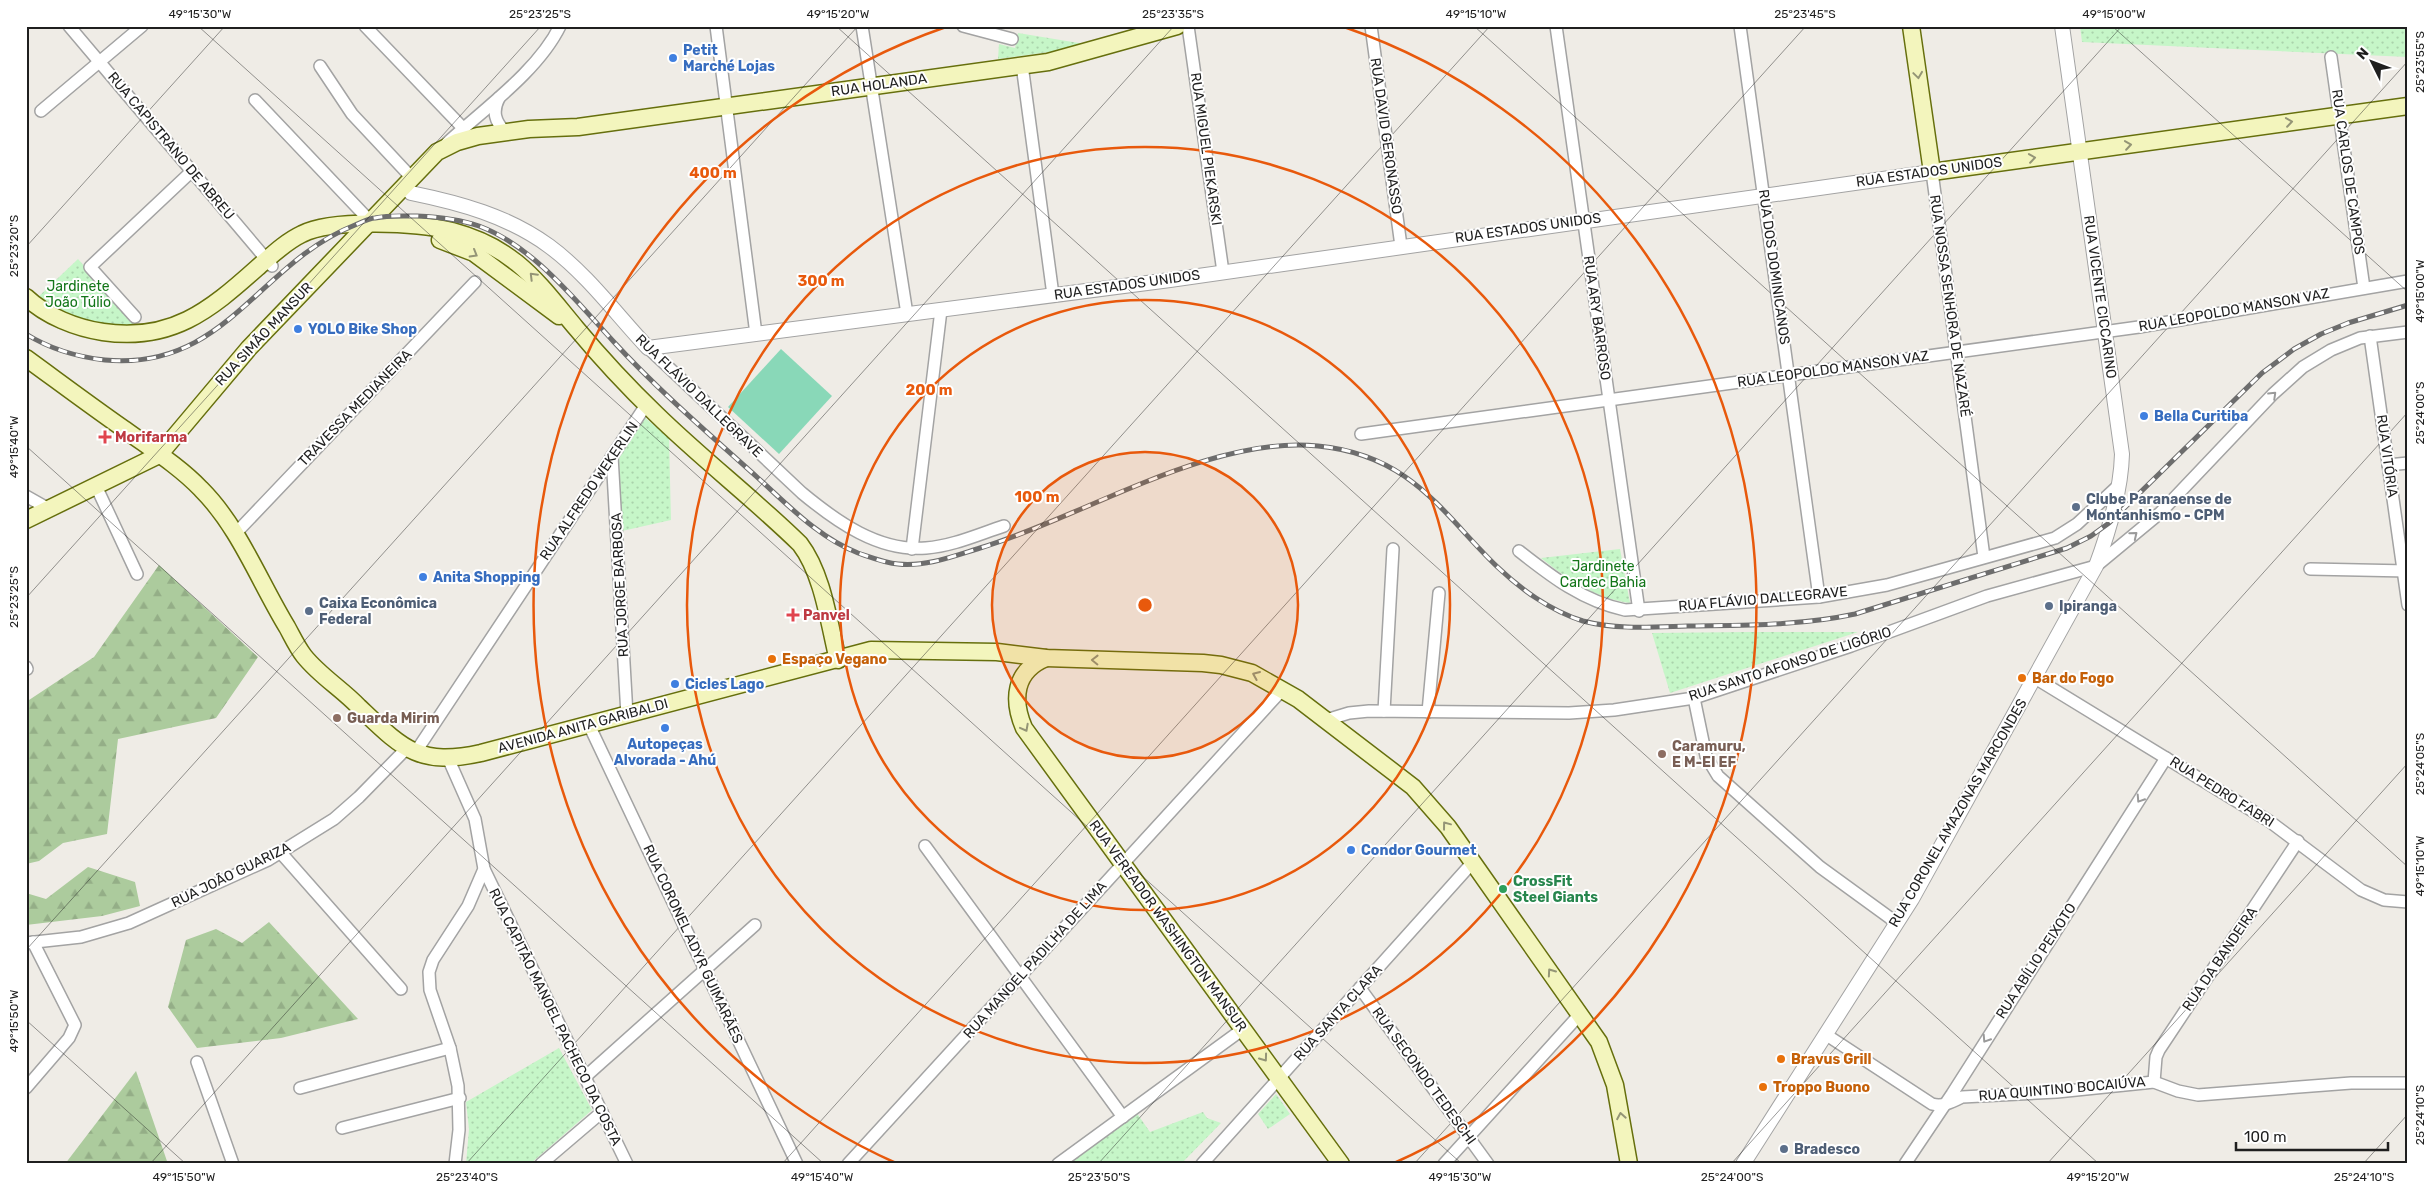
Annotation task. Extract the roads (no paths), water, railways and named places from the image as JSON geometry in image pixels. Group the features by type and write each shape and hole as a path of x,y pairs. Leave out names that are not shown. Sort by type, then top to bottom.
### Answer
{"main road":[{"name":"RUA HOLANDA","path":"441,156 447,146 468,138 505,132 578,126 1022,66 1066,58 1177,26"},
{"name":"RUA NOSSA SENHORA DE NAZARÉ","path":"1911,26 1932,172"},
{"name":"RUA ESTADOS UNIDOS","path":"1932,172 2408,106"},
{"name":"RUA HOLANDA","path":"441,156 578,126"},
{"name":"RUA SIMÃO MANSUR","path":"367,224 389,207 441,156"},
{"name":"RUA SIMÃO MANSUR","path":"160,454 250,348 367,224 411,185"},
{"path":"389,207 389,219 399,226"},
{"path":"367,224 453,243 474,253 576,327"},
{"path":"26,297 52,314 78,326 115,334 149,332 175,326 199,315 270,263 305,240 318,234 367,224 429,227 452,231 494,248 522,266 534,277 646,405 692,449 800,544 807,554 814,571 838,660"},
{"path":"26,310 61,330 80,338 102,342 145,343 168,338 200,324 222,310 270,263"},
{"name":"AVENIDA ANITA GARIBALDI","path":"26,358 160,454 202,489 235,534 308,661 347,695 391,738 411,751 448,758 481,753 870,650 997,652 1046,658 1221,665 1252,673 1283,689 1326,720 1418,792 1440,816 1600,1042 1612,1073 1629,1164"},
{"path":"26,520 160,454"},
{"path":"1020,680 1030,666 1046,658"},
{"name":"AVENIDA ANITA GARIBALDI","path":"838,660 1002,663 1012,667 1020,680"},
{"name":"RUA VEREADOR WASHINGTON MANSUR","path":"1020,680 1018,708 1024,728 1341,1164"}],"street":[{"name":"RUA CAPISTRANO DE ABREU","path":"69,26 270,263"},
{"path":"42,112 142,26"},
{"path":"365,26 463,128"},
{"name":"RUA SIMÃO MANSUR","path":"441,156 463,128 542,55 560,26"},
{"path":"716,26 756,334"},
{"path":"862,26 907,314"},
{"name":"RUA MIGUEL PIEKARSKI","path":"1188,26 1223,272"},
{"name":"RUA DAVID GERONASSO","path":"1371,26 1401,246"},
{"name":"RUA ARY BARROSO","path":"1556,26 1639,610"},
{"name":"RUA DOS DOMINICANOS","path":"1740,26 1820,597"},
{"name":"RUA VICENTE CICCARINO","path":"2062,26 2122,454 2118,486 2096,566"},
{"path":"967,27 1012,40"},
{"name":"RUA CARLOS DE CAMPOS","path":"2331,57 2364,288"},
{"path":"320,66 352,114 411,185"},
{"path":"1022,66 1053,296"},
{"name":"RUA SIMÃO MANSUR","path":"502,94 496,103 495,118 505,132"},
{"path":"255,100 367,224"},
{"path":"135,317 90,267 192,171"},
{"name":"RUA ESTADOS UNIDOS","path":"648,348 1053,296 1932,172"},
{"name":"RUA NOSSA SENHORA DE NAZARÉ","path":"1932,172 1984,557"},
{"name":"RUA FLÁVIO DALLEGRAVE","path":"411,185 478,210 526,231 549,247 581,276 648,348 716,413 822,509 856,531 881,542 912,548 947,544 1004,526"},
{"path":"2364,288 2408,281"},
{"name":"TRAVESSA MEDIANEIRA","path":"235,534 475,282"},
{"name":"RUA LEOPOLDO MANSON VAZ","path":"1361,434 2105,332 2364,288"},
{"path":"912,548 941,310"},
{"name":"RUA CORONEL AMAZONAS MARCONDES","path":"1743,1164 1897,923 2096,566 2165,508 2255,412 2296,373 2331,350 2370,336 2408,332"},
{"name":"RUA VITÓRIA","path":"2370,336 2405,571 2408,605"},
{"name":"RUA ALFREDO WEKERLIN","path":"411,751 646,405"},
{"name":"RUA JORGE BARBOSA","path":"612,456 627,715"},
{"path":"2388,465 2408,463"},
{"path":"96,486 137,574"},
{"name":"RUA FLÁVIO DALLEGRAVE","path":"1519,551 1573,591 1609,607 1639,610 1820,597 1887,584 2055,538 2077,524 2118,486"},
{"path":"26,496 49,509"},
{"path":"1384,711 1393,550"},
{"name":"RUA SANTO AFONSO DE LIGÓRIO","path":"1326,720 1360,711 1569,713 1614,710 1694,698 1842,649 1987,596 2096,566"},
{"path":"2310,569 2405,571"},
{"path":"1428,712 1440,592"},
{"name":"RUA PEDRO FABRI","path":"2035,678 2255,812 2298,841 2361,890 2384,900 2408,902"},
{"name":"RUA MANOEL PADILHA DE LIMA","path":"848,1164 1283,689"},
{"path":"1694,698 1706,756 1718,776 1820,867 1897,923"},
{"name":"RUA CORONEL ADYR GUIMARÃES","path":"589,725 797,1164"},
{"name":"RUA JOÃO GUARIZA","path":"30,943 81,937 129,924 280,853 322,828 346,810 411,751"},
{"name":"RUA CAPITÃO MANOEL PACHECO DA COSTA","path":"448,758 475,819 484,869 627,1164"},
{"name":"RUA ABÍLIO PEIXOTO","path":"1904,1164 1944,1105 2166,758"},
{"name":"RUA DA BANDEIRA","path":"2154,1082 2160,1050 2298,841"},
{"path":"925,846 1123,1117"},
{"path":"280,853 401,989"},
{"name":"RUA SANTA CLARA","path":"1208,1161 1473,862"},
{"path":"455,1164 460,1130 460,1098 450,1048 430,990 429,972 433,960 468,906 484,869"},
{"path":"585,1077 755,925"},
{"path":"26,1088 69,1038 75,1025 30,943"},
{"name":"RUA SECONDO TEDESCHI","path":"1360,988 1488,1164"},
{"path":"1444,1164 1580,1013"},
{"path":"1058,1164 1243,1029"},
{"path":"1825,1034 1932,1104 1944,1105"},
{"path":"300,1088 450,1048"},
{"path":"197,1062 233,1164"},
{"name":"RUA QUINTINO BOCAIÚVA","path":"1944,1105 1962,1097 2058,1092 2154,1082 2178,1091 2198,1095 2351,1083 2408,1083"},
{"path":"342,1128 460,1098"},
{"path":"541,1164 602,1112"}],"railway":[{"path":"26,334 64,352 85,357 105,360 147,359 181,349 212,332 321,242 355,225 370,219 390,216 425,216 456,220 479,226 499,235 535,260 568,292 648,377 793,510 830,539 858,553 883,561 908,565 940,560 1020,534 1147,481 1191,465 1234,453 1277,446 1318,446 1357,453 1389,467 1416,485 1508,576 1536,598 1553,608 1577,619 1596,624 1648,627 1751,625 1834,618 1855,614 2067,548 2091,536 2109,523 2262,373 2294,349 2321,334 2348,323 2408,305"}],"place":[{"name":"Petit Marché Lojas","path":"673,58"},
{"name":"YOLO Bike Shop","path":"298,329"},
{"name":"Bella Curitiba","path":"2144,416"},
{"name":"Morifarma","path":"105,437"},
{"name":"Clube Paranaense de Montanhismo - CPM","path":"2076,507"},
{"name":"Anita Shopping","path":"423,577"},
{"name":"Ipiranga","path":"2049,606"},
{"name":"Caixa Econômica Federal","path":"309,611"},
{"name":"Panvel","path":"793,615"},
{"name":"Espaço Vegano","path":"772,659"},
{"name":"Bar do Fogo","path":"2022,678"},
{"name":"Cicles Lago","path":"675,684"},
{"name":"Guarda Mirim","path":"337,718"},
{"name":"Autopeças Alvorada - Ahú","path":"665,728"},
{"name":"Caramuru, E M-EI EF","path":"1662,754"},
{"name":"Condor Gourmet","path":"1351,850"},
{"name":"CrossFit Steel Giants","path":"1503,889"},
{"name":"Bravus Grill","path":"1781,1059"},
{"name":"Troppo Buono","path":"1763,1087"},
{"name":"Bradesco","path":"1784,1149"}],"park label":[{"name":"Jardinete João Túlio","path":"78,294"},
{"name":"Jardinete Cardec Bahia","path":"1603,574"}]}
